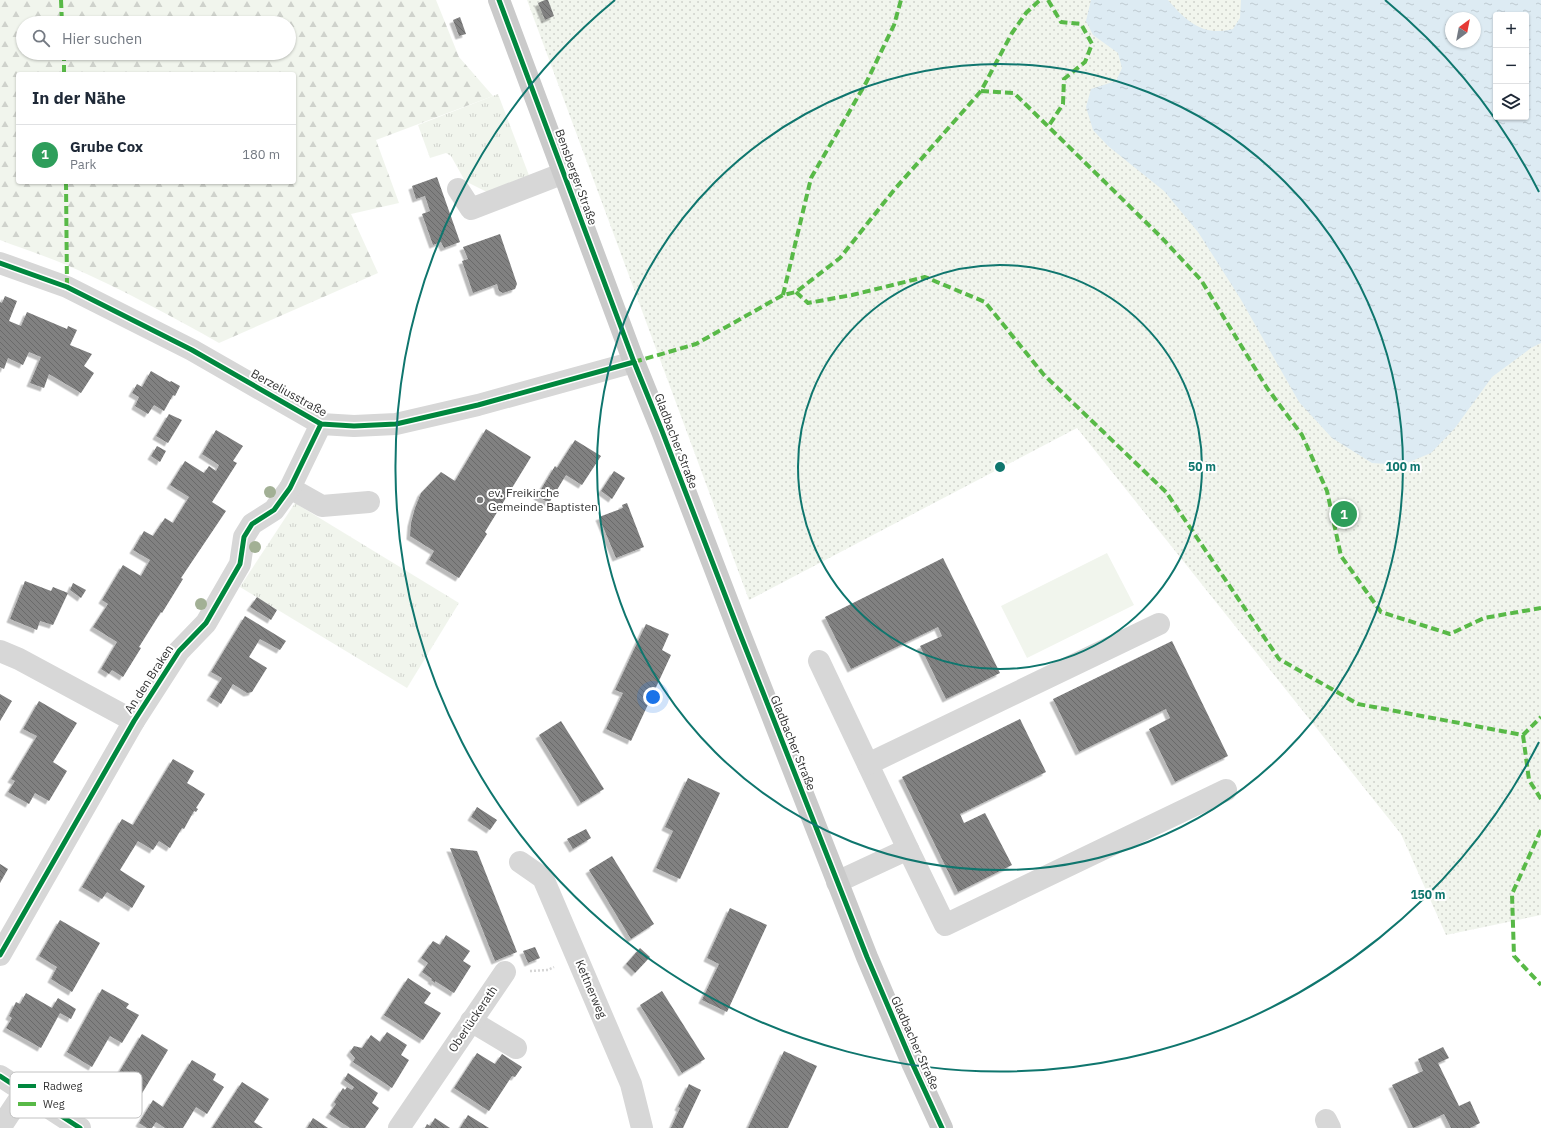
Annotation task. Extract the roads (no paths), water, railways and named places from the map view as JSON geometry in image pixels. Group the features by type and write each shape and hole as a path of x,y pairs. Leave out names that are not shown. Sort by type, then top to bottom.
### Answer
{"main road":[{"name":"Bensberger Straße","path":"499,0 634,362"},
{"name":"Gladbacher Straße","path":"634,362 662,430 740,634 870,965 942,1128"}],"street":[{"path":"458,189 471,209 564,173"},
{"name":"Berzeliusstraße","path":"0,263 67,287 130,318 192,350 321,424 354,426 396,424 478,405 634,362"},
{"name":"An den Braken","path":"0,955 134,721 179,651 206,623 240,564 244,538 252,524 274,510 290,488 321,424"},
{"path":"290,488 322,506 369,502"},
{"path":"868,764 1158,624"},
{"path":"0,651 19,659 134,721"},
{"path":"819,661 945,925 1226,790"},
{"path":"838,882 908,849"},
{"name":"Kettnerweg","path":"520,862 543,878 631,1084 642,1128"},
{"name":"Oberlückerath","path":"399,1128 505,972"},
{"path":"471,1021 516,1048"},
{"path":"0,1076 10,1083"},
{"path":"0,1128 10,1113"},
{"path":"64,1118 80,1128"}],"water":[{"path":"1091,0 1168,0 1189,21 1204,29 1222,31 1233,29 1240,18 1241,0 1541,0 1541,343 1531,348 1492,377 1455,428 1431,453 1402,465 1372,463 1332,438 1299,402 1240,298 1198,232 1164,191 1108,146 1093,130 1086,107 1091,89 1116,81 1122,68 1118,53 1093,35 1086,21"}],"place":[{"name":"ev. Freikirche Gemeinde Baptisten","path":"480,500"},
{"name":"Grube Cox","path":"1344,514"}]}
